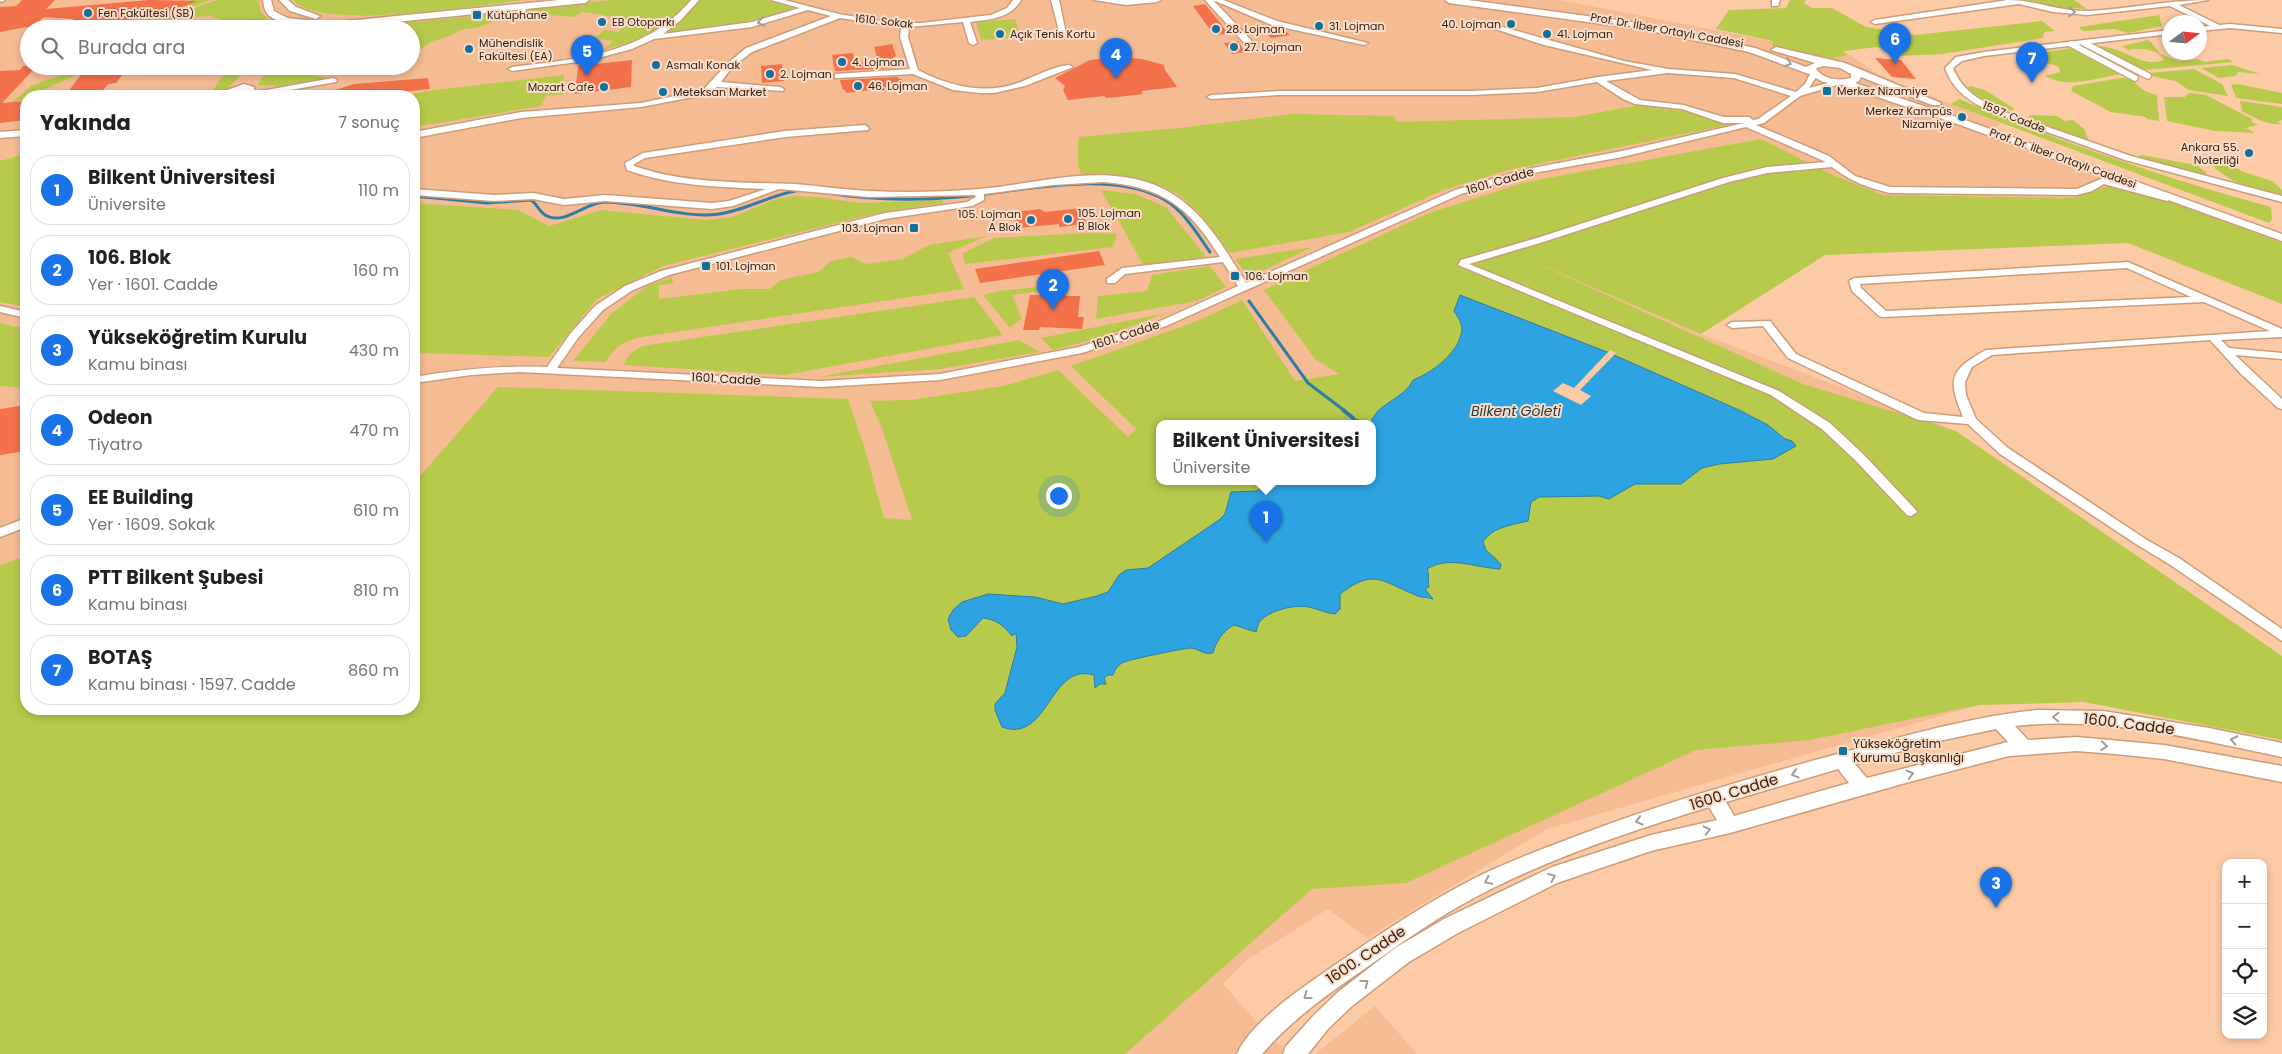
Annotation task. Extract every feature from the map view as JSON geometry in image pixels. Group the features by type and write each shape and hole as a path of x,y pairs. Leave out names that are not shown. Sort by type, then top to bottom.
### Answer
{"street":[{"path":"267,0 271,13 288,20"},
{"path":"283,0 292,10 333,20"},
{"path":"524,8 549,0"},
{"path":"349,20 524,8 585,0"},
{"path":"512,69 578,60 614,51 651,37 675,23 696,0"},
{"name":"1610. Sokak","path":"775,0 839,16 905,26 1004,14 1012,9 1017,0"},
{"path":"1055,0 1064,31"},
{"path":"1098,0 1126,4 1157,0"},
{"path":"1208,0 1248,42"},
{"path":"1217,0 1275,23 1364,43"},
{"name":"Prof. Dr. İlber Ortaylı Caddesi","path":"1448,0 1646,27 1752,50 1839,82 1945,111"},
{"name":"Prof. Dr. İlber Ortaylı Caddesi","path":"1474,0 1657,25 1852,70 1945,111 2282,238"},
{"path":"1875,22 2015,1 2064,12 2099,13 2204,0"},
{"path":"2172,4 2218,27"},
{"path":"2158,6 2178,15"},
{"path":"651,37 760,22 785,17 808,8"},
{"path":"420,134 521,115 650,103 706,92 716,84 726,69 749,50 839,16"},
{"path":"966,20 973,43"},
{"path":"905,26 904,37 914,71"},
{"path":"1494,26 1588,55 1668,71 1735,76 1797,95"},
{"path":"2207,28 2282,31"},
{"name":"1597. Cadde","path":"2162,33 1969,57 1959,59 1949,68 1957,86 1976,102 1999,112 2080,142 2148,164 2282,199"},
{"path":"2084,43 2146,73"},
{"path":"2071,44 2135,78"},
{"path":"1813,73 1812,67 1814,65 1828,63"},
{"path":"838,76 854,74 892,75 914,71 936,83 967,91 977,91 1018,85 1045,72 1069,67"},
{"path":"1839,82 1856,79 1856,73 1852,70"},
{"path":"1211,97 1279,93 1471,93 1537,90 1598,79 1668,71"},
{"name":"1601. Cadde","path":"420,378 519,369 821,384 940,376 1037,360 1082,350 1162,324 1458,192 1527,172 1622,154 1762,121 1808,85 1813,73"},
{"path":"1598,79 1626,97 1638,102 1683,107 1723,120 1762,121"},
{"path":"270,90 333,80"},
{"name":"1601. Cadde","path":"1797,95 1839,82"},
{"path":"716,84 780,89"},
{"path":"1749,125 1826,158 1852,178 1869,186 1890,190 2077,192 2103,181 2193,205"},
{"path":"0,130 20,128"},
{"path":"865,128 764,137 643,156 629,163 630,168 662,178 726,185 909,195 980,194 1092,179 1110,180 1150,188 1171,197 1190,212 1226,259 1244,288"},
{"name":"Prof. Dr. İlber Ortaylı Caddesi","path":"1998,131 2282,231"},
{"path":"0,135 20,133"},
{"path":"1832,164 1768,170 1726,180 1464,262 1463,265 1775,392 1826,426 1860,458 1911,512"},
{"path":"420,192 494,198 533,196 564,202 605,198 712,206 730,204 786,187"},
{"path":"550,370 574,336 598,308 629,288 665,273 885,216 968,204 980,194"},
{"path":"1111,281 1122,272 1226,259"},
{"path":"2208,299 1883,314 1856,289 1854,281 2128,265 2208,299 2282,333"},
{"path":"0,309 20,314"},
{"path":"1732,325 1766,323 1792,356 1922,417 1971,421"},
{"path":"2282,333 1990,352 1967,365 1959,382 1960,395 1971,421 2004,451 2143,543 2174,561 2282,636"},
{"path":"2214,336 2245,372 2282,405"},
{"path":"2227,351 2282,356"},
{"path":"0,533 20,525"},
{"name":"1600. Cadde","path":"1248,1054 1267,1032 1304,998 1378,946 1453,900 1513,869 1591,837 1842,760 1934,735 2000,720 2036,717 2103,718 2209,734 2282,750"},
{"path":"2000,720 2024,748"},
{"name":"1600. Cadde","path":"1294,1054 1345,999 1402,955 1451,926 1552,876 1651,843 1730,825 1988,753 2024,748 2077,744 2164,752 2282,774"},
{"path":"1842,760 1864,788"},
{"path":"1714,799 1730,825"}],"shaded area":[{"path":"0,0 1561,0 1833,53 1847,53 1873,71 1912,89 2001,123 1988,133 2120,182 2072,198 1810,240 1701,334 1956,431 2255,734 2084,702 1979,705 1547,829 1367,938 1328,909 1247,960 1223,984 1255,1020 1290,1054 0,1054"},
{"path":"1375,1006 1417,1054 1315,1054"}],"green space":[{"path":"190,0 210,0 189,8 179,19 133,20 145,18 149,14 154,15 152,17 180,11 189,5"},
{"path":"217,0 258,0 261,12 269,20 220,20 212,16 187,17 195,8"},
{"path":"293,0 523,0 438,11 366,15 334,14 309,9"},
{"path":"612,0 691,0 661,27 641,38 603,50 613,41 594,38 605,30 618,32 634,20 582,12 574,17 528,13 527,9"},
{"path":"700,0 765,0 792,7 793,10 768,20 668,33"},
{"path":"1790,0 1806,0 1804,3 1812,8 1832,8 1866,27 1915,35 2042,21 2055,31 2044,32 2043,38 1942,54 1898,56 1877,47 1844,51 1846,56 1824,59 1772,46 1773,41 1716,29 1729,10 1786,8"},
{"path":"2021,0 2074,0 2087,9 2057,7"},
{"path":"495,14 507,16 508,19 497,20 480,27 460,30 450,36 433,41 420,49 420,21"},
{"path":"2159,15 2162,26 2128,33 2115,29 2083,31 2079,27"},
{"path":"1015,19 1021,37 981,40 976,22"},
{"path":"2148,40 2162,55 2162,57 2153,51 2143,49 2128,50 2122,46"},
{"path":"2095,47 2113,49 2147,62 2164,60 2200,60 2205,62 2228,59 2234,62 2145,70"},
{"path":"2073,48 2122,74 2082,81 2063,82 2045,76 2060,72 2059,67 2016,56"},
{"path":"2232,65 2260,74 2238,72 2236,76 2219,78 2201,68"},
{"path":"2194,69 2222,84 2228,96 2189,90 2175,81 2152,76 2149,73"},
{"path":"62,75 75,75 44,90 27,90 33,85"},
{"path":"223,75 240,75 236,80 226,89 213,90"},
{"path":"264,75 311,75 335,79 285,86 258,85"},
{"path":"564,75 563,94 546,96 541,106 420,126 420,93"},
{"path":"2127,77 2142,89 2157,95 2159,121 2147,119 2146,117 2111,112 2071,91 2073,86"},
{"path":"2237,84 2282,93 2282,104 2236,98 2231,85"},
{"path":"1970,86 1985,90 2013,108 2013,111 1986,102 1967,88"},
{"path":"2189,93 2206,95 2252,119 2252,122 2258,125 2246,128 2255,133 2215,131 2167,121 2164,97 2185,97"},
{"path":"20,96 20,101 11,103"},
{"path":"1959,99 2113,158 2191,184 2271,207 2272,219 2269,223 1951,104"},
{"path":"2240,101 2282,107 2282,120 2277,122 2282,124 2267,122 2242,111"},
{"path":"1639,105 1684,111 1728,125 1508,170 1444,190 1349,232 1230,253 1202,216 1180,196 1168,189 1140,180 1082,177 1078,165 1078,137 1179,128 1292,114 1394,116 1397,122 1575,117"},
{"path":"2030,115 2057,116 2065,121 2073,120 2084,129 2089,141 2028,118"},
{"path":"1761,139 1833,175 1883,195 2072,198 2111,185 2177,204 2282,243 2282,304 2128,243 1825,255 1701,334 1525,258 1803,384 1956,431 2282,656 2282,740 2084,702 1979,705 1810,740 1696,750 1406,883 1312,889 1125,1054 0,1054 0,565 20,558 20,715 420,715 420,476 498,387 848,399 863,443 884,518 912,520 883,431 870,401 911,400 1003,386 1058,370 1128,437 1136,429 1071,366 1195,322 1242,300 1295,381 1339,374 1315,359 1264,290 1429,213 1526,182"},
{"path":"2142,155 2196,165 2206,172 2207,176 2193,174 2135,157"},
{"path":"20,156 20,306 0,302 0,161"},
{"path":"2208,160 2220,160 2244,172 2272,181 2282,190 2282,195 2251,188 2232,180 2215,168"},
{"path":"1101,190 1135,194 1166,207 1206,257 1144,266"},
{"path":"794,196 818,197 860,203 943,200 943,203 881,212 663,266 597,299 549,357 420,353 420,203 518,210 549,226 601,210 706,220 732,217 776,199"},
{"path":"1087,233 1117,234 1113,247 965,264 963,253 994,238"},
{"path":"987,236 948,253 964,289 642,337 621,345 613,351 606,362 573,361 611,314 647,286 672,277 673,283 659,285 659,299 742,289 770,289 781,280 818,272 831,261 852,257 865,264 903,259 929,245"},
{"path":"1313,247 1249,277 1235,259"},
{"path":"1210,266 1226,287 1197,301 1096,319 1098,296 1147,291 1152,275"},
{"path":"1054,285 1054,289 1012,295 1022,318 1010,328 983,295 999,291"},
{"path":"974,297 1003,335 785,375 623,365 630,354 642,346"},
{"path":"1166,313 1103,337 1053,350 1041,338"},
{"path":"0,323 20,328 20,388 0,386"},
{"path":"1019,340 1040,352 940,369 818,377"}],"water":[{"name":"Bilkent Göleti","path":"1460,295 1607,352 1739,410 1768,425 1785,439 1792,441 1796,446 1773,459 1719,464 1702,468 1681,484 1635,484 1609,499 1599,496 1539,497 1531,502 1528,521 1497,530 1483,542 1486,550 1501,564 1500,569 1463,563 1444,563 1427,569 1429,587 1425,589 1433,599 1418,596 1387,582 1371,579 1362,581 1340,594 1340,609 1335,614 1303,606 1283,609 1264,617 1259,622 1256,632 1234,625 1230,627 1220,637 1213,653 1206,653 1191,648 1126,661 1119,665 1113,675 1108,675 1104,678 1106,684 1100,684 1095,688 1094,675 1079,674 1067,680 1040,715 1030,724 1018,729 1002,727 995,710 995,704 1005,693 1017,647 1016,633 1012,636 999,624 983,618 966,636 958,637 951,630 948,619 953,610 962,602 988,594 1035,597 1063,604 1108,592 1119,575 1126,570 1148,568 1219,520 1225,514 1231,492 1257,491 1265,485 1376,485 1376,420 1372,420 1374,415 1404,392 1413,380 1437,367 1450,354 1460,338 1462,330 1461,322 1454,311"}],"pier":[{"path":"1610,350 1616,353 1580,390 1591,396 1581,405 1553,391 1563,383 1574,388"}],"building":[{"path":"22,0 55,0 46,9 149,0 198,1 170,12 126,20 74,20 44,17 40,20 20,20 20,28 0,32 0,7 16,6"},
{"path":"1205,4 1228,34 1214,35 1193,6"},
{"path":"1269,26 1284,30 1290,35 1271,38 1263,30"},
{"name":"27. Lojman","path":"1238,41 1245,52 1232,54 1224,43"},
{"path":"892,44 896,56 892,59 895,68 835,71 832,55 853,53 856,63 878,61 874,47"},
{"path":"1117,57 1142,59 1164,65 1165,70 1177,87 1141,91 1143,94 1118,97 1106,98 1104,96 1068,100 1063,90 1065,86 1055,78 1090,60"},
{"path":"1875,58 1901,60 1916,79 1892,77"},
{"path":"632,60 631,87 575,94 578,66"},
{"name":"2. Lojman","path":"782,64 784,81 762,83 761,66"},
{"path":"20,70 20,75 28,75 2,103 20,102 20,121 0,123 0,71"},
{"path":"81,75 122,75 116,83 108,84 103,90 69,90"},
{"path":"898,77 902,79 905,89 880,92 879,89 846,93 840,80"},
{"path":"428,78 430,89 335,90 354,84"},
{"path":"1081,208 1087,224 1059,227 1059,224 1017,228 1013,212 1040,209 1045,212"},
{"path":"1099,251 1105,265 980,283 975,269"},
{"path":"1030,295 1080,296 1078,317 1084,317 1082,329 1040,327 1039,330 1023,330"},
{"path":"20,406 20,452 0,455 0,409"}],"waterway":[{"path":"822,192 873,198 925,199 959,197 1037,187 1092,184 1119,185 1143,190 1172,205 1190,224 1210,252"},
{"path":"420,197 487,203 531,200 545,215 561,218 590,205 605,202 691,214 719,214 800,190"},
{"path":"1249,301 1308,383 1345,411"},
{"path":"1343,410 1353,418"}],"place":[{"name":"Fen Fakültesi (SB)","path":"88,13"},
{"name":"Kütüphane","path":"477,15"},
{"name":"EB Otoparkı","path":"602,22"},
{"name":"40. Lojman","path":"1511,24"},
{"name":"31. Lojman","path":"1319,26"},
{"name":"28. Lojman","path":"1216,29"},
{"name":"Açık Tenis Kortu","path":"1000,34"},
{"name":"41. Lojman","path":"1547,34"},
{"name":"27. Lojman","path":"1234,47"},
{"name":"Mühendislik Fakültesi (EA)","path":"469,49"},
{"name":"4. Lojman","path":"842,62"},
{"name":"PTT Bilkent Şubesi","path":"1895,64"},
{"name":"Asmalı Konak","path":"656,65"},
{"name":"2. Lojman","path":"770,74"},
{"name":"EE Building","path":"587,76"},
{"name":"Odeon","path":"1116,79"},
{"name":"BOTAŞ","path":"2032,83"},
{"name":"46. Lojman","path":"858,86"},
{"name":"Mozart Cafe","path":"604,87"},
{"name":"Merkez Nizamiye","path":"1827,91"},
{"name":"Meteksan Market","path":"663,92"},
{"name":"Merkez Kampüs Nizamiye","path":"1962,117"},
{"name":"Ankara 55. Noterliği","path":"2249,153"},
{"name":"105. Lojman B Blok","path":"1068,219"},
{"name":"105. Lojman A Blok","path":"1031,220"},
{"name":"103. Lojman","path":"914,228"},
{"name":"101. Lojman","path":"706,266"},
{"name":"106. Lojman","path":"1235,276"},
{"name":"106. Blok","path":"1053,310"},
{"name":"Bilkent Üniversitesi","path":"1266,542"},
{"name":"Yükseköğretim Kurumu Başkanlığı","path":"1843,751"},
{"name":"Yükseköğretim Kurulu","path":"1996,908"}]}
